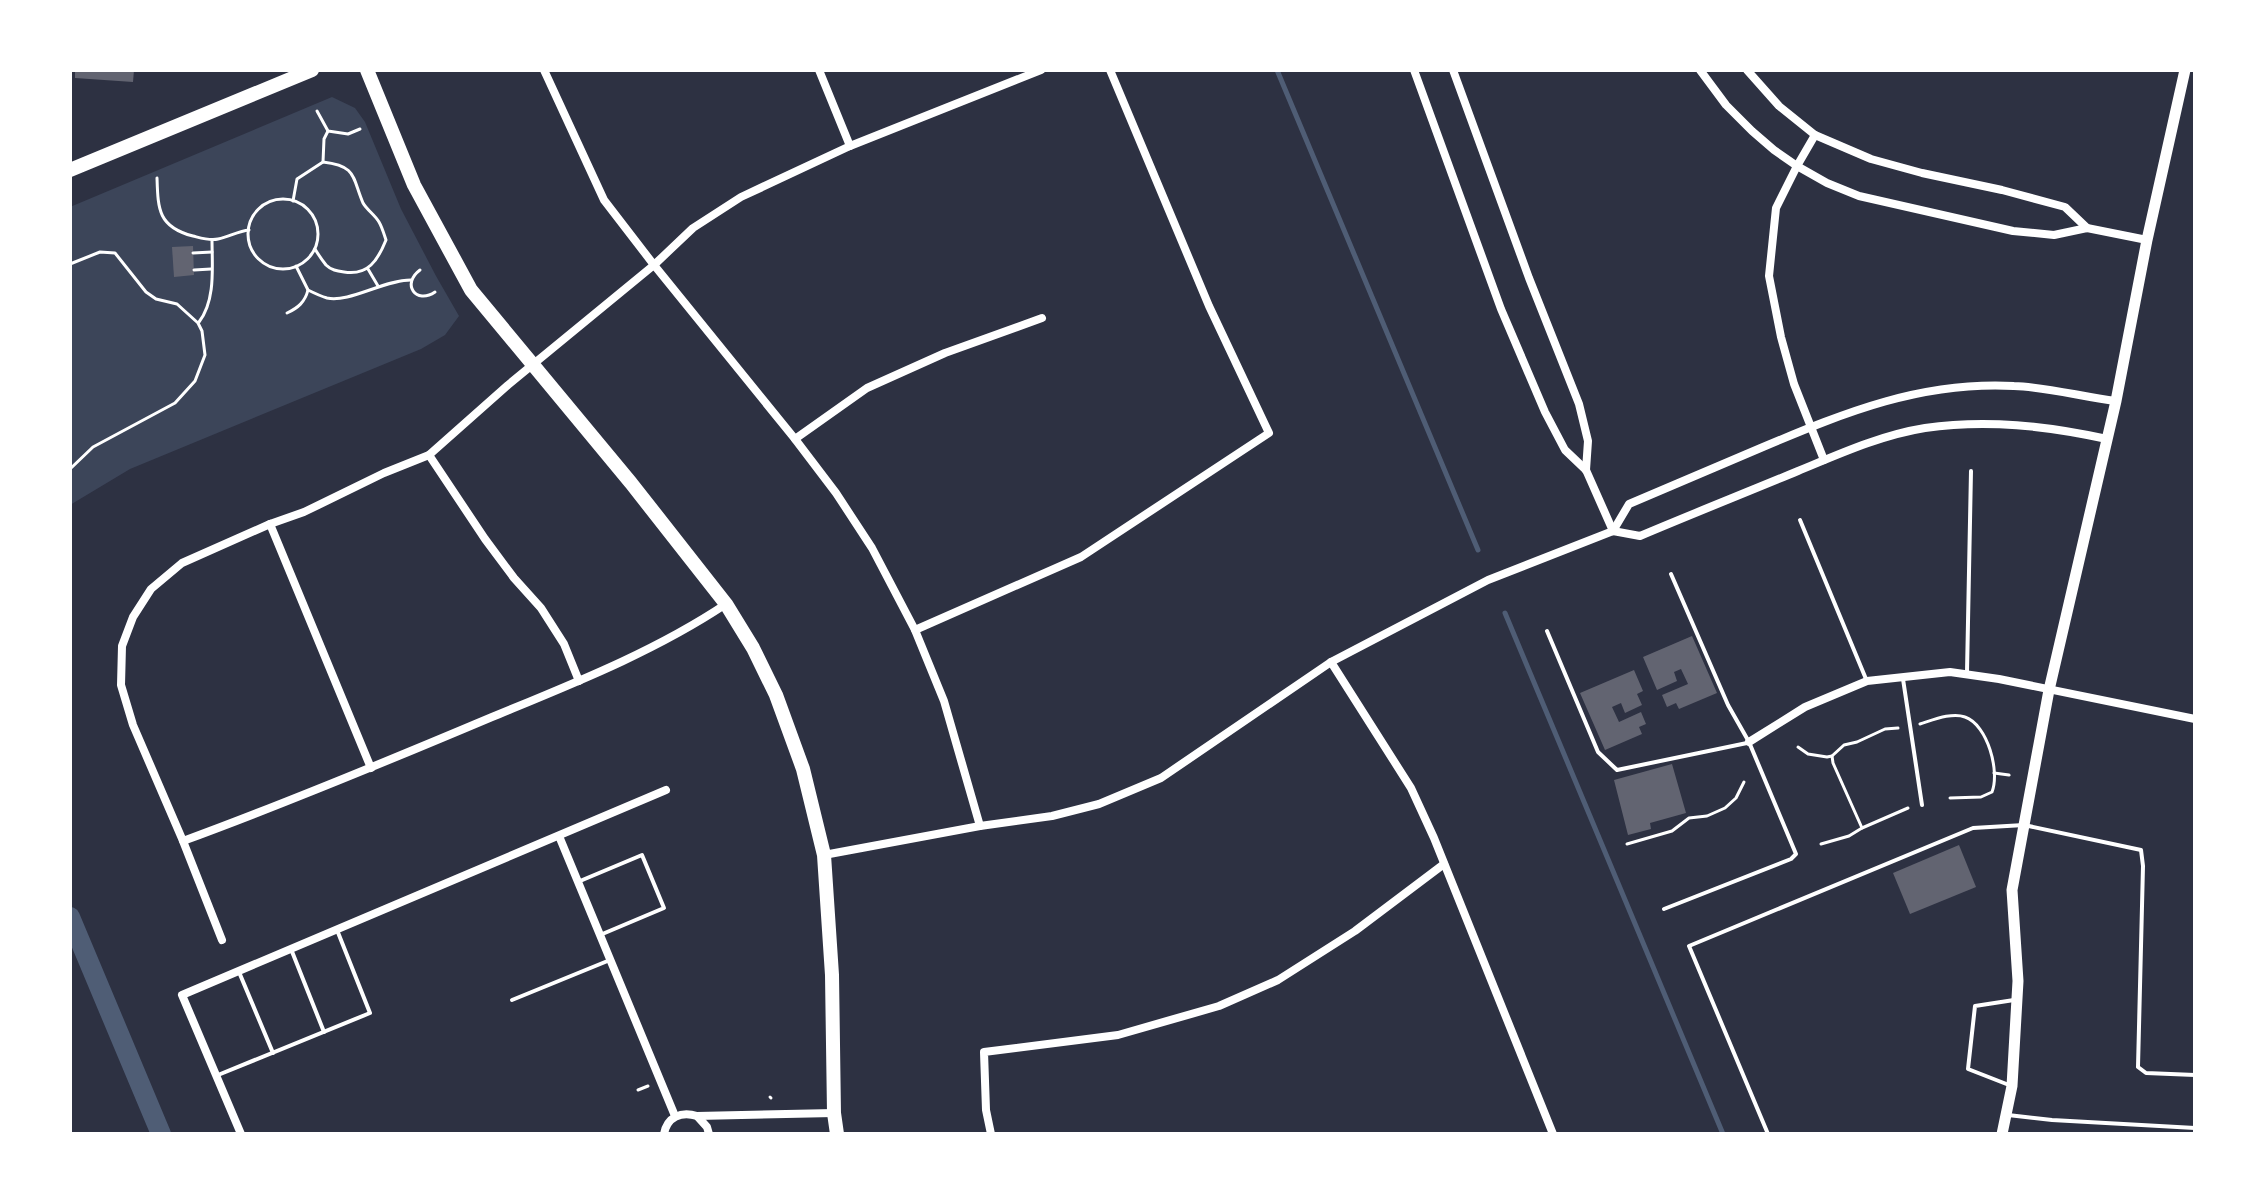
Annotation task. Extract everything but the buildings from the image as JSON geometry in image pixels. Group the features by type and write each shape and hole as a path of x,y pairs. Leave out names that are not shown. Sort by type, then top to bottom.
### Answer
{"main road":[{"path":"70,170 312,70"},
{"path":"367,70 414,185 471,290 631,483 726,604 753,648 776,695 803,769 824,855 832,975 837,1134"}],"street":[{"path":"544,70 604,200 795,439 872,548 915,630 944,701 980,826"},
{"path":"819,70 850,146"},
{"path":"222,940 129,712 121,685 122,646 133,617 151,589 182,563 429,455 654,265 693,228 741,197 850,146 1041,70"},
{"path":"915,630 1081,557 1269,433 1209,306 1110,70"},
{"path":"1414,70 1501,309 1539,399 1565,450 1586,470 1613,531"},
{"path":"1453,70 1523,264 1579,404 1588,441 1586,470"},
{"path":"1700,70 1726,105 1752,131 1797,166 1859,196 2013,231 2054,235 2087,228 2147,240"},
{"path":"1747,70 1779,106 1815,135 1871,159 2065,207 2087,228"},
{"path":"2002,1134 2012,1086 2018,981 2012,890 2049,690 2116,401 2147,240 2185,70"},
{"path":"1815,135 1776,208 1769,276 1794,384 1824,460"},
{"path":"795,439 867,388 945,353 1042,318"},
{"path":"1613,531 1629,504 1870,404 1930,391 2014,386 2116,401"},
{"path":"824,855 1052,816 1099,804 1161,778 1331,662 1488,580 1613,531 1640,536 1871,442 1910,432 1968,424 2024,425 2107,439"},
{"path":"429,455 485,539 541,608 564,644 579,681"},
{"path":"270,524 371,768"},
{"path":"183,841 371,768 579,681 635,656 726,604"},
{"path":"1331,662 1411,788 1553,1134"},
{"path":"1749,742 1805,707 1867,681 1950,672 2195,719"},
{"path":"241,1134 182,995 666,790"},
{"path":"559,836 675,1116"},
{"path":"991,1134 986,1110 984,1052 1118,1035 1219,1006 1278,980 1329,948 1444,864"},
{"path":"664,1134 669,1122 682,1114 834,1113"},
{"path":"697,1116 709,1134"}],"lane":[{"path":"1966,675 1971,471"},
{"path":"1800,520 1867,681"},
{"path":"1664,909 1791,859 1796,854 1749,742 1728,705 1671,574"},
{"path":"1547,631 1598,752 1617,770 1749,742"},
{"path":"1903,676 1922,805"},
{"path":"1768,1134 1689,946 1973,828 2024,825 2141,850 2138,1067 2146,1073 2195,1075"},
{"path":"578,882 642,855 664,908 599,935"},
{"path":"216,1075 370,1013 337,930"},
{"path":"291,949 324,1032"},
{"path":"512,1000 610,960"},
{"path":"239,972 273,1053"},
{"path":"2012,1086 1968,1069 1975,1006 2017,1000"},
{"path":"2006,1114 2052,1120 2195,1128"}],"path":[{"path":"317,111 328,131"},
{"path":"328,131 348,134 360,129"},
{"path":"323,162 324,139 328,131"},
{"path":"293,201 297,179 323,162 335,163 352,174 364,205 379,221 386,240 380,257 368,269 353,274 327,266 315,249"},
{"path":"157,178 163,219 178,232 212,240 249,230"},
{"path":"281,199 293,201 312,214 317,225 315,249 296,266 284,269 272,267 254,253 249,242 252,218 259,208 269,202 281,199"},
{"path":"198,323 208,303 212,240"},
{"path":"70,264 100,252 115,253 146,292 156,299 177,304 198,323 205,355 195,381 175,403 93,447 70,469"},
{"path":"193,253 212,252"},
{"path":"287,313 298,307 307,296 308,290 296,266"},
{"path":"194,270 211,269"},
{"path":"368,269 378,286"},
{"path":"308,290 329,299 355,295 395,280 411,280 420,270"},
{"path":"411,280 412,289 418,295 427,296 435,292"},
{"path":"1920,724 1963,716 1978,725 1989,745 1994,786 1987,795 1950,798"},
{"path":"1798,747 1808,754 1832,756 1844,745 1885,729 1898,728"},
{"path":"1832,756 1862,828"},
{"path":"1994,773 2009,775"},
{"path":"1627,844 1672,831 1689,818 1699,819 1717,812 1736,798 1744,782"},
{"path":"1821,844 1849,836 1908,808"}],"shaded area":[{"path":"332,97 355,108 365,122 401,209 459,316 445,335 421,349 130,469 70,505 70,207"}],"waterway":[{"path":"1277,70 1478,550"},
{"path":"1505,613 1723,1134"},
{"path":"70,917 161,1134"}]}
